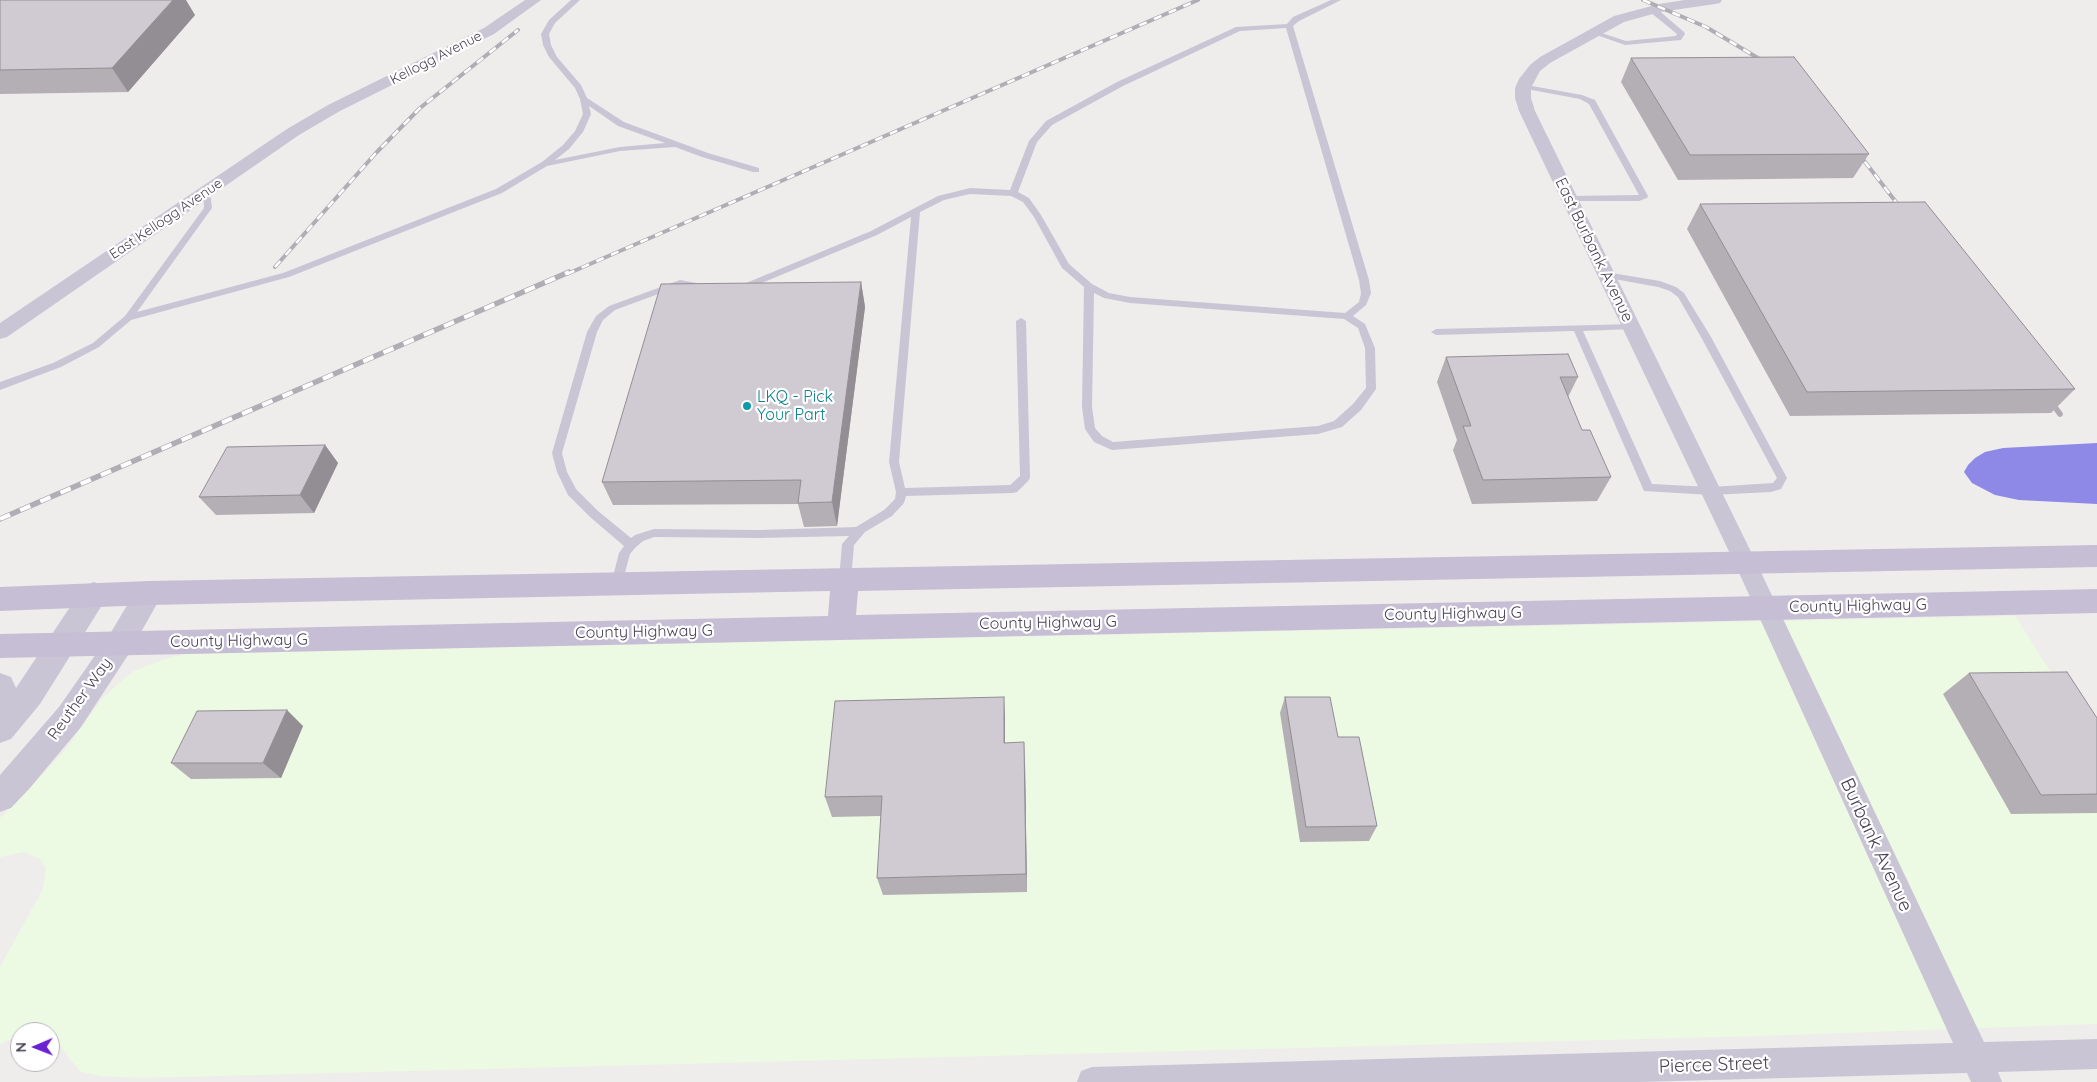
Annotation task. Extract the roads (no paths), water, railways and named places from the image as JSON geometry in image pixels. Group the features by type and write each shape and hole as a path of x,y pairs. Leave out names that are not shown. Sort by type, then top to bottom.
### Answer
{"main road":[{"path":"0,599 94,594 2097,556"},
{"path":"841,628 845,580"},
{"name":"County Highway G","path":"0,646 2097,601"}],"street":[{"name":"Kellogg Avenue","path":"334,108 466,44 489,31 534,0"},
{"path":"1524,86 1531,73 1545,60 1619,19 1686,2 1715,0"},
{"name":"East Burbank Avenue","path":"1524,86 1523,98 1527,111 1766,608"},
{"name":"East Kellogg Avenue","path":"0,332 293,132 334,108"},
{"name":"Reuther Way","path":"0,797 70,717 120,643 150,593"},
{"path":"4,725 29,696 94,594"},
{"name":"Burbank Avenue","path":"1766,608 1981,1070"},
{"path":"0,686 4,725"},
{"name":"Pierce Street","path":"1092,1082 1981,1070 2097,1054"}],"lane":[{"path":"128,318 286,275 499,191 545,164 566,147 579,132 587,114 584,99 578,87 564,72 546,45 545,34 552,22 576,0"},
{"path":"1013,193 1033,142 1050,122 1120,84 1239,29 1289,26 1296,19 1337,0"},
{"path":"1595,33 1625,43 1678,38 1681,34 1653,10"},
{"path":"1289,26 1364,280 1366,293 1363,302 1355,311 1346,316"},
{"path":"1524,86 1582,97 1592,102 1644,196 1639,198 1570,199"},
{"path":"584,99 622,124 756,170"},
{"path":"545,164 620,149 676,144"},
{"path":"0,386 57,365 96,345 128,318 208,208 206,192"},
{"path":"732,289 747,287 874,233 941,198 970,192 1013,193 1026,200 1065,266 1089,286 1107,296 1130,300 1346,316 1362,326 1368,340 1370,348 1371,389 1338,424 1318,430 1112,446 1098,439 1090,429 1087,407 1089,286"},
{"path":"845,580 848,544 859,531 888,513 900,500 901,492 894,462 902,352 916,211"},
{"path":"1577,327 1648,488 1711,491 1771,488 1777,486 1782,478 1706,337 1681,295 1673,289 1660,284 1606,275"},
{"path":"631,545 594,514 572,492 562,472 557,453 595,324 612,308 680,283 715,290"},
{"path":"901,492 1013,489 1025,477 1021,321"},
{"path":"1436,332 1631,326"},
{"path":"617,584 625,553 639,538 654,533 759,534 859,531"}],"railway":[{"path":"567,274 1198,0"},
{"path":"1643,0 1706,27 1768,64"},
{"path":"275,267 375,154 420,108 518,30"},
{"path":"1855,149 1906,215"},
{"path":"0,519 569,272"},
{"path":"2048,398 2060,414"}],"place":[{"name":"LKQ - Pick Your Part","path":"747,406"}]}
